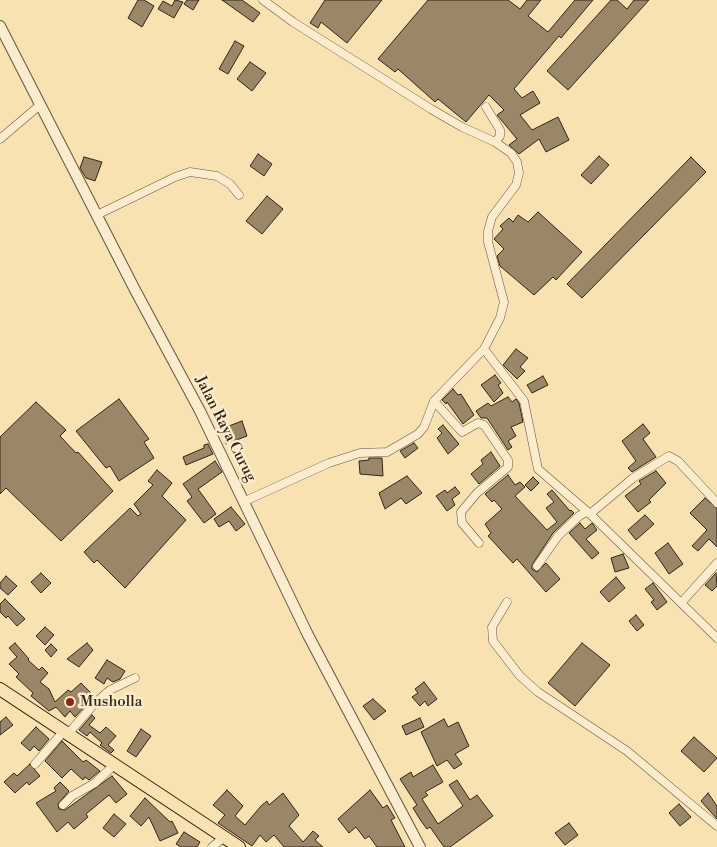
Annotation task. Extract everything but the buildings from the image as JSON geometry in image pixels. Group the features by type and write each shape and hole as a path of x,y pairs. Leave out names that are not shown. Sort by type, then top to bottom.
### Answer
{"main road":[{"path":"0,689 65,734 115,764 239,847"}],"street":[{"path":"245,501 329,462 360,453 379,454 393,450 418,434 428,420 434,401 484,349 500,318 504,302 488,242 488,231 492,217 516,185 519,173 517,162 511,153 495,142 462,127 431,109 293,22 262,0"},
{"name":"Jalan Raya Curug","path":"0,26 245,501 308,636 420,847"},
{"path":"0,140 40,105"},
{"path":"486,107 500,130 495,142"},
{"path":"97,216 175,177 190,172 217,176 230,184 239,195"},
{"path":"484,349 514,386 527,408 538,469 588,513 717,638"},
{"path":"434,401 462,432 478,423 484,425 508,460 508,467 477,493 461,512 462,523 479,543"},
{"path":"537,566 564,531 633,478 668,456 673,457 717,503"},
{"path":"682,602 717,563"},
{"path":"507,602 492,627 493,641 520,676 538,692 627,751 717,826"},
{"path":"35,764 110,690 135,678"},
{"path":"63,805 72,796 95,783 115,764"},
{"path":"212,847 223,838"}],"place":[{"name":"Musholla","path":"70,702"}]}
